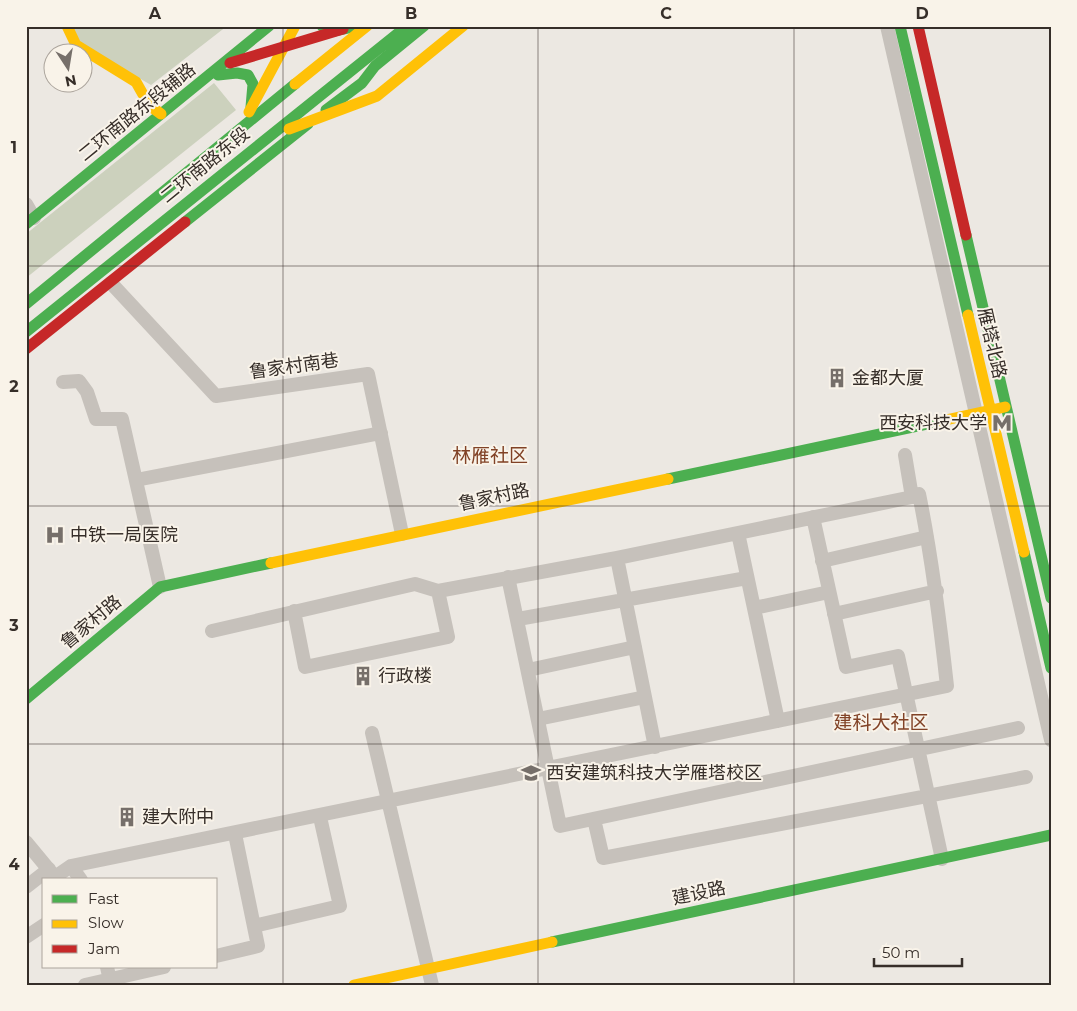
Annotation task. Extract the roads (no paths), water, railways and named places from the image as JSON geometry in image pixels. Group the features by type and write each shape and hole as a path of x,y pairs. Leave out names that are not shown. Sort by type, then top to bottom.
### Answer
{"main road":[{"path":"67,26 76,45 136,82 149,105 160,114"},
{"name":"二环南路东段辅路","path":"30,221 224,64 268,26"},
{"path":"250,110 295,26"},
{"path":"322,26 333,31 358,26"},
{"path":"208,155 222,134 358,26"},
{"path":"26,304 367,26"},
{"name":"二环南路东段","path":"26,332 407,26"},
{"path":"26,349 111,283 312,120 362,83 375,66 424,26"},
{"path":"362,62 359,70 362,83 367,86 376,86 449,26"},
{"path":"268,136 377,96 463,26"},
{"name":"雁塔北路","path":"900,26 1051,668"},
{"name":"雁塔北路","path":"918,26 1005,407 1051,597"},
{"path":"224,64 283,49 343,29"},
{"path":"312,120 362,62"},
{"path":"208,77 225,73 243,73 248,76 253,84 250,110"},
{"name":"鲁家村路","path":"26,699 160,587 1005,407"},
{"name":"建设路","path":"354,985 1051,835"}],"street":[{"path":"887,26 1051,740"},
{"path":"26,204 30,221"},
{"name":"鲁家村南巷","path":"111,283 216,396 368,374 402,534"},
{"path":"63,382 79,382 87,392 96,419 122,418 160,587"},
{"path":"136,480 380,432"},
{"path":"904,455 912,497"},
{"path":"26,842 55,877 71,866 320,817 946,686 937,591 919,494 617,558 438,591 415,584 212,631"},
{"path":"813,517 846,667 898,656 942,859"},
{"path":"738,533 778,721"},
{"path":"822,561 927,537"},
{"path":"617,558 654,747"},
{"path":"508,577 560,826 1018,728"},
{"path":"518,619 625,598 747,578"},
{"path":"294,611 305,667 448,637 438,591"},
{"path":"834,614 937,591"},
{"path":"754,608 829,592"},
{"path":"528,670 635,647"},
{"path":"538,719 644,697"},
{"path":"372,732 432,985"},
{"path":"594,819 603,858 1026,777"},
{"path":"254,926 340,906 320,817"},
{"path":"218,956 258,946 235,834"},
{"path":"71,866 80,878"},
{"path":"26,887 49,869"},
{"path":"26,937 42,926"},
{"path":"85,985 109,977 158,968"}],"place":[{"name":"金都大厦","path":"837,378"},
{"name":"西安科技大学","path":"1002,423"},
{"name":"中铁一局医院","path":"55,535"},
{"name":"行政楼","path":"363,676"},
{"name":"西安建筑科技大学雁塔校区","path":"531,773"},
{"name":"建大附中","path":"127,817"}],"district":[{"name":"林雁社区","path":"490,455"},
{"name":"建科大社区","path":"881,722"}]}
